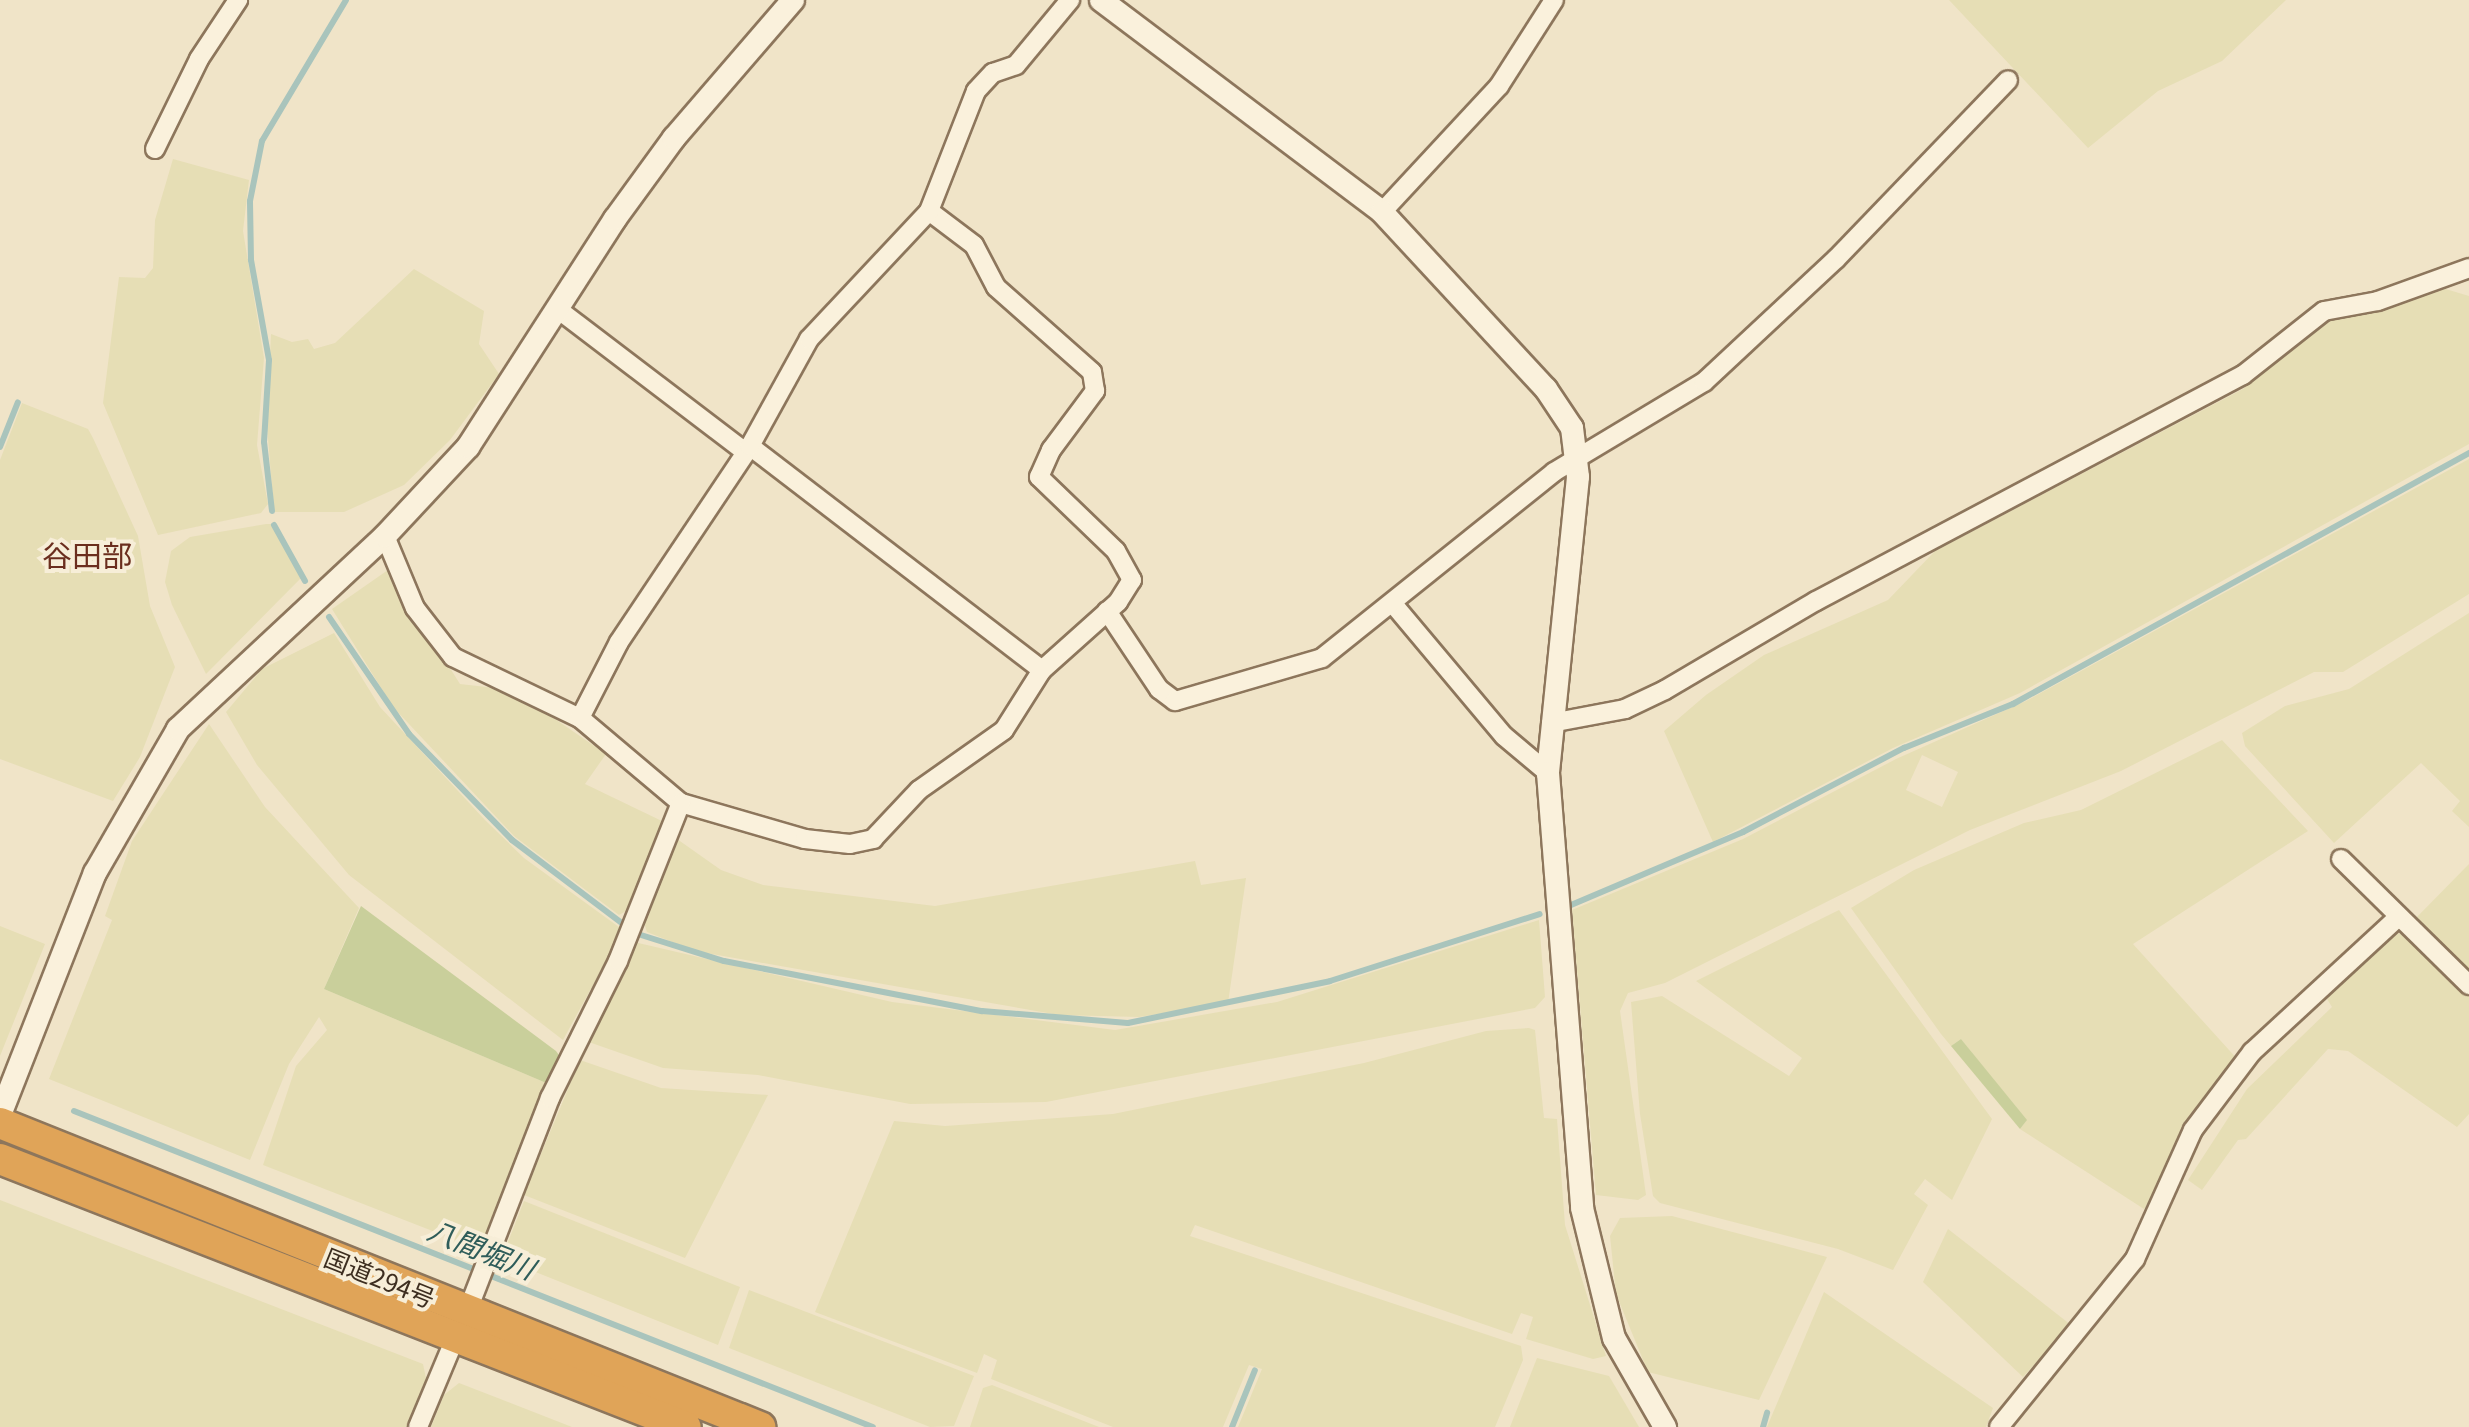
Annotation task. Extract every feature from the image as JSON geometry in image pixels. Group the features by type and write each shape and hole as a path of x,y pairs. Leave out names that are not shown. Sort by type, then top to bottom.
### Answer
{"highway":[{"name":"国道294号","path":"0,1123 760,1427"},
{"name":"国道294号","path":"0,1160 467,1311 686,1427"}],"street":[{"path":"155,148 199,59 238,0"},
{"path":"0,1115 95,873 143,781 178,729 385,536 468,447 674,138 793,0"},
{"path":"580,718 619,642 747,448 808,339 929,211 976,91 993,72 1016,65 1070,0"},
{"path":"1101,0 1382,212 1559,404 1578,458 1548,773 1588,1246 1614,1338 1665,1427"},
{"path":"1382,212 1499,86 1554,0"},
{"path":"1106,611 1159,689 1175,701 1312,663 1394,605 1578,458 1704,382 1836,259 2008,80"},
{"path":"385,536 415,608 452,657 580,718 681,803 805,839 861,843 888,828 918,790 1004,730 1042,670 1106,611 1132,580 1125,562 1039,477 1097,381 996,287 974,245 929,211"},
{"path":"1550,724 1624,708 1666,690 1816,600 2243,375 2324,311 2378,301 2469,268"},
{"path":"559,310 1042,670"},
{"path":"1394,605 1504,736 1548,773"},
{"path":"418,1427 550,1098 618,960 681,803"},
{"path":"2342,859 2396,918 2469,985"},
{"path":"1998,1427 2135,1259 2193,1130 2252,1052 2396,918"}],"shaded area":[{"path":"1949,0 2286,0 2222,61 2158,91 2088,148"},
{"path":"173,159 249,180 243,231 264,358 257,445 268,504 261,513 158,535 103,403 119,277 145,278 153,268 155,220"},
{"path":"414,269 484,311 479,344 499,374 450,440 404,485 344,512 274,512 267,426 271,334 292,342 308,339 314,349 335,343"},
{"path":"2439,287 2469,296 2469,444 2020,693 1893,748 1713,842 1664,731 1706,695 1764,655 1888,600 1935,551 2243,389 2323,320 2374,313"},
{"path":"22,403 88,429 138,536 150,606 175,667 140,757 113,801 0,759 0,460"},
{"path":"2469,459 2469,594 2343,672 2314,672 2121,771 1970,830 1665,983 1628,993 1620,1011 1646,1195 1638,1200 1596,1195 1572,910 1743,839 1896,759 2026,701","holes":["1922,755 1958,772 1942,807 1906,790"]},
{"path":"273,524 301,578 206,674 165,582 171,551 190,537"},
{"path":"388,570 460,684 504,689 555,719 606,754 585,784 666,823 633,907 619,915 514,836 393,707 332,609"},
{"path":"2469,613 2469,827 2452,811 2460,801 2421,763 2334,843 2245,746 2242,733 2285,706 2349,689"},
{"path":"334,633 380,707 485,820 524,858 623,930 563,1040 349,875 257,765 226,712 262,669"},
{"path":"209,724 265,807 359,908 324,989 551,1085 486,1241 466,1244 263,1165 296,1066 327,1030 319,1017 289,1064 250,1160 49,1079 112,920 105,916 132,841"},
{"path":"2222,740 2308,831 2133,944 2239,1061 2144,1209 2020,1129 2026,1121 1961,1039 1951,1046 1941,1034 1851,908 1914,870 2024,823 2081,810"},
{"path":"677,839 721,870 763,885 935,906 1195,861 1201,885 1246,878 1228,1003 1139,1017 1059,1015 695,951 647,932 644,923"},
{"path":"2469,864 2469,972 2413,921"},
{"path":"1839,910 1992,1119 1952,1200 1925,1179 1914,1194 1928,1205 1893,1270 1838,1249 1660,1203 1653,1196 1640,1114 1631,1002 1662,996 1789,1076 1802,1058 1696,981"},
{"path":"1539,920 1545,997 1535,1008 1046,1102 910,1104 758,1075 663,1068 583,1040 634,942 892,1002 1115,1030 1277,1002"},
{"path":"0,926 45,944 0,1056"},
{"path":"2394,933 2405,934 2469,991 2469,1114 2457,1127 2348,1051 2328,1049 2246,1139 2238,1140 2202,1190 2188,1180 2247,1089 2332,1007 2327,999 2334,987"},
{"path":"1535,1030 1544,1118 1557,1119 1565,1225 1606,1356 1593,1359 1526,1339 1533,1317 1521,1313 1512,1334 1195,1225 1190,1236 1521,1346 1523,1360 1495,1427 1238,1427 1262,1369 1249,1365 1223,1427 1113,1427 991,1379 997,1360 984,1354 977,1373 815,1312 894,1121 945,1126 1113,1114 1364,1063 1486,1031"},
{"path":"580,1060 661,1088 768,1095 685,1258 524,1195"},
{"path":"0,1200 423,1364 427,1383 409,1427 0,1427"},
{"path":"524,1201 740,1287 718,1345 508,1261 504,1252"},
{"path":"1672,1216 1827,1257 1759,1400 1648,1372 1616,1294 1610,1236 1620,1218"},
{"path":"1948,1229 2071,1325 2023,1377 1923,1282"},
{"path":"749,1290 974,1376 954,1426 930,1427 729,1348"},
{"path":"1824,1292 1993,1408 1986,1427 1767,1427"},
{"path":"1537,1358 1609,1376 1639,1427 1510,1427"},
{"path":"459,1383 572,1427 431,1427 444,1395"},
{"path":"992,1385 1099,1427 970,1427 983,1388"}],"green space":[{"path":"361,906 556,1051 561,1058 551,1085 324,989"},
{"path":"1961,1039 2027,1120 2020,1129 1951,1046"}],"waterway":[{"path":"272,511 264,442 269,360 251,260 250,201 262,141 346,0"},
{"path":"0,447 18,402"},
{"path":"1571,905 1743,832 1904,748 2013,704 2469,453"},
{"path":"274,525 305,581"},
{"path":"329,617 409,734 512,840 623,924"},
{"path":"641,935 724,961 982,1011 1128,1023 1330,981 1540,914"},
{"name":"八間堀川","path":"74,1111 873,1427"},
{"path":"1232,1427 1255,1370"},
{"path":"1763,1427 1767,1413"}],"district":[{"name":"谷田部","path":"87,554"}]}
